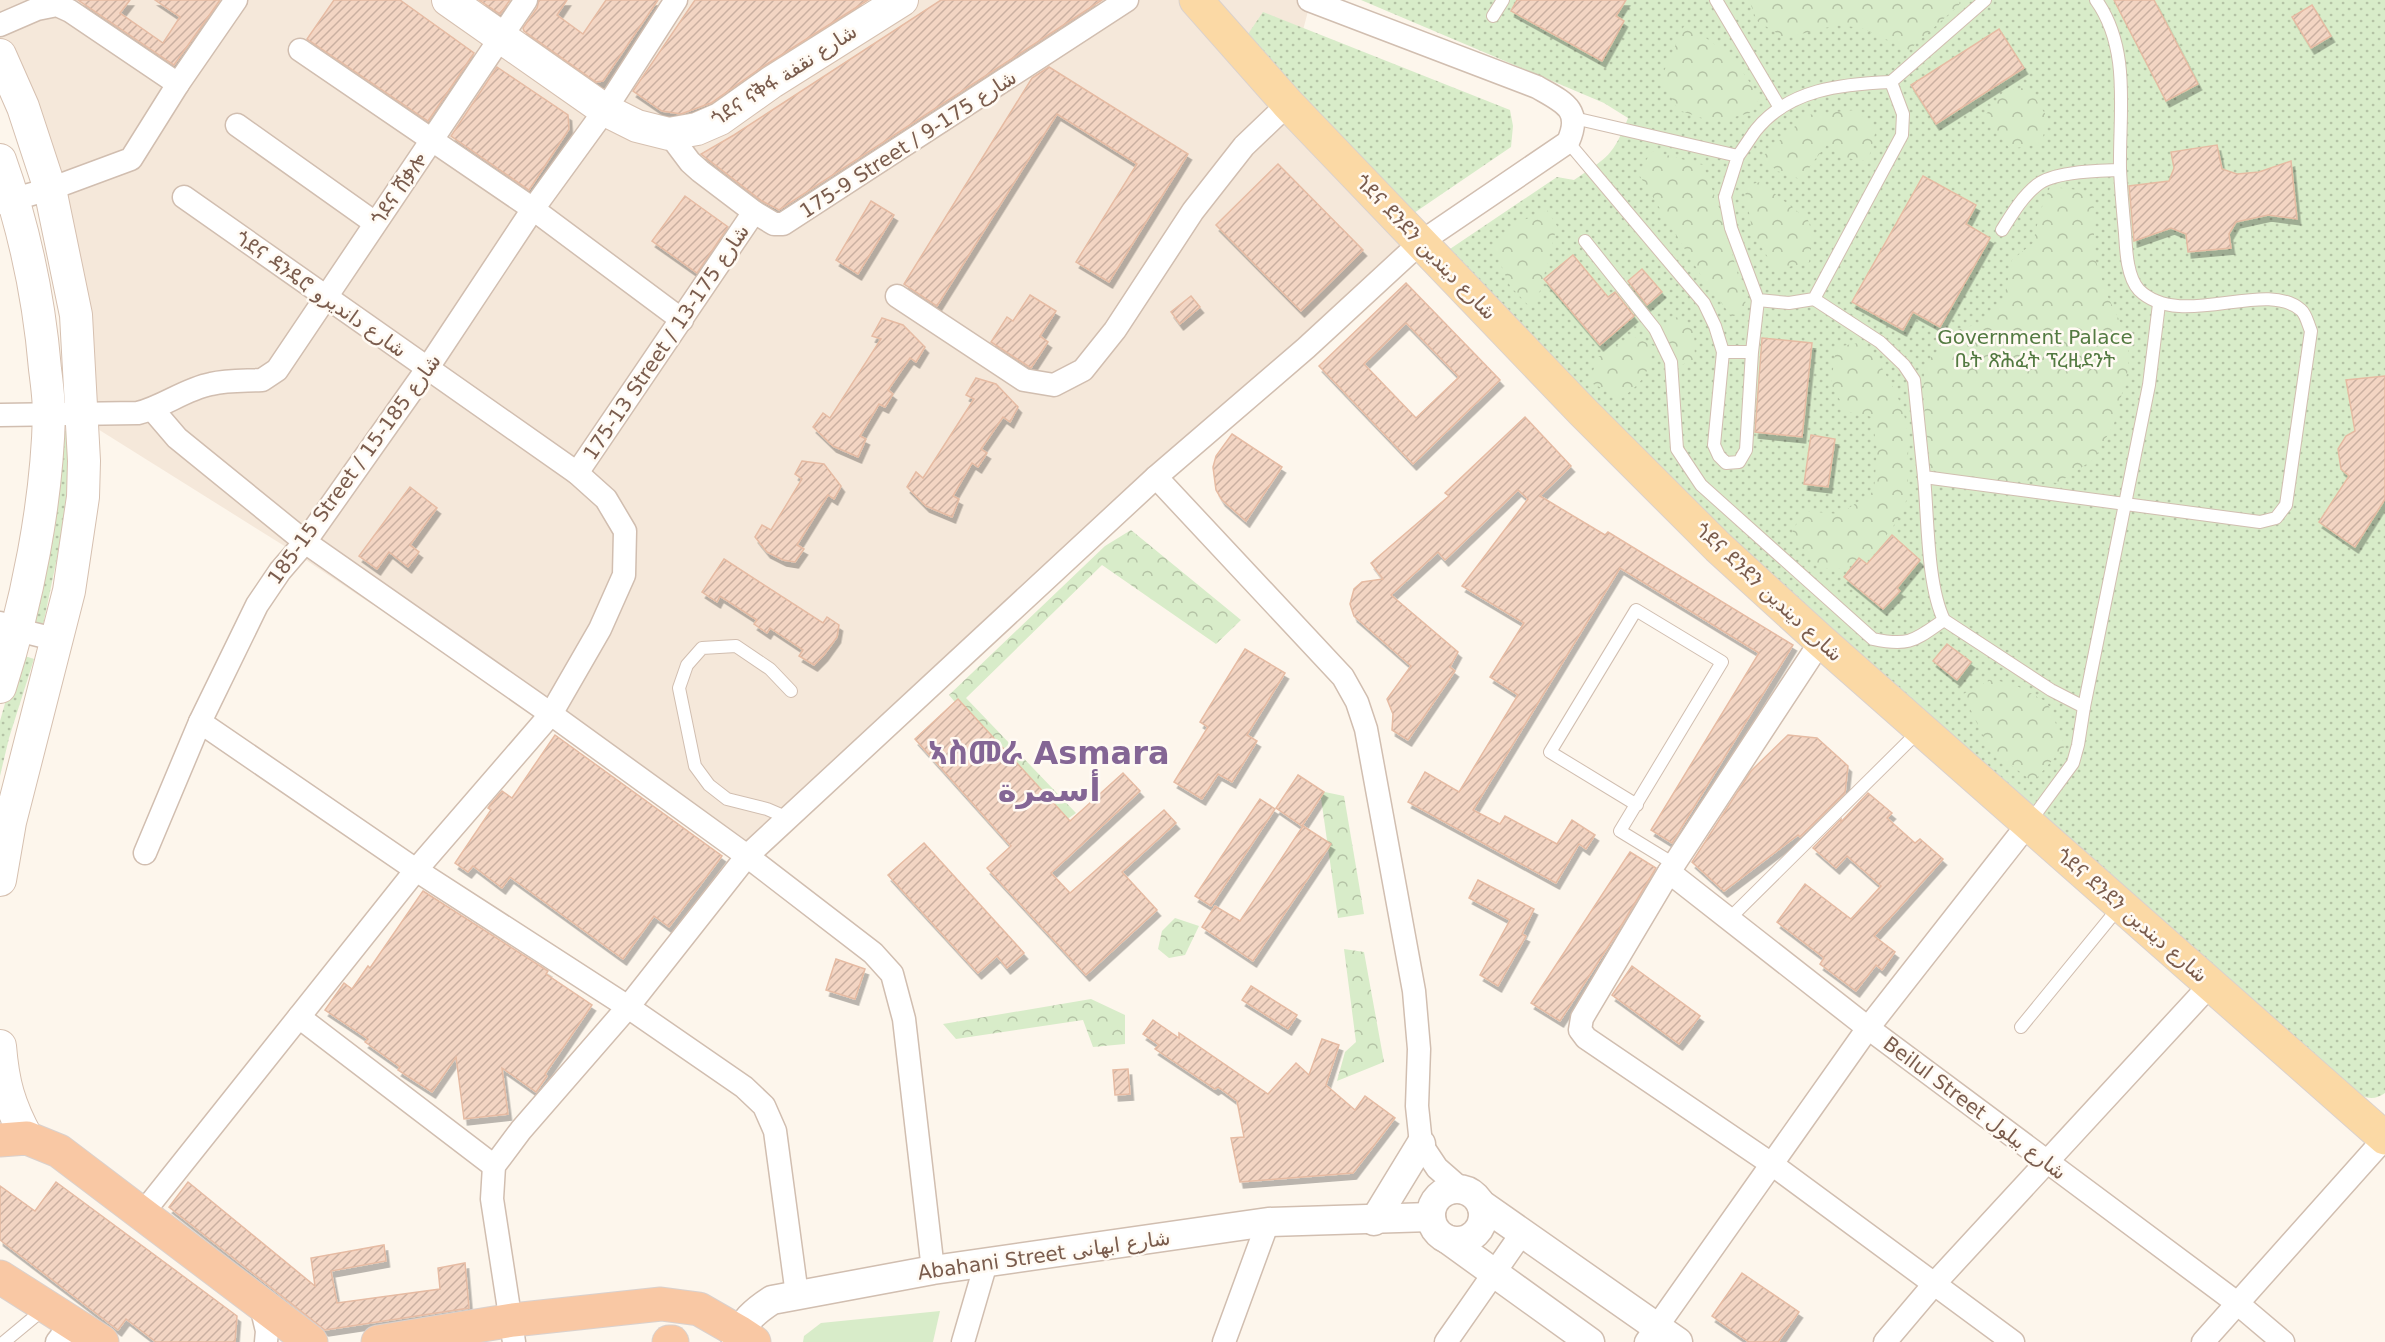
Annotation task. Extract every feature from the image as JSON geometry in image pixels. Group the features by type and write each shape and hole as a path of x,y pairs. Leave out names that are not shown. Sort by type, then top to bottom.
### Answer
{"highway":[{"path":"13,1139 59,1151 311,1342"},
{"path":"0,1277 58,1324 102,1342"},
{"path":"378,1342 514,1331 661,1304 699,1309 743,1339"}],"main road":[{"name":"ጎደና ናቅፋ شارع نقفة","path":"448,0 605,110 637,126 669,134 697,129 720,119 772,82 902,0"},
{"name":"ጎደና ደንደን شارع ديندين","path":"1213,7 1288,104 1582,411 1718,547 1821,641 2385,1138"},
{"path":"0,55 23,107 50,189 76,315 84,461 83,497 75,558 58,640 10,822 0,880"},
{"path":"0,160 7,202 41,324 49,413 44,480 34,549 9,626 0,687"},
{"path":"0,1046 13,1139"}],"street":[{"path":"7,202 50,189 131,159 178,84 236,0"},
{"name":"ጎደና ሸቃሎ","path":"153,410 188,392 210,384 262,380 277,370 526,0"},
{"name":"185-15 Street / شارع 185-15","path":"145,853 200,722 257,605 280,571 305,542 427,369 533,209 605,110 676,0"},
{"name":"175-9 Street / شارع 175-9","path":"669,134 690,162 754,212 774,224 783,224 1127,0"},
{"path":"514,1331 492,1199 494,1166 521,1130 628,1007 747,856 1156,477 1306,348 1421,242 1568,142 1574,130 1574,118 1563,102 1537,87 1309,0"},
{"path":"0,25 37,9 57,5 70,11 178,84"},
{"path":"300,50 533,209 682,320"},
{"path":"897,296 1024,380 1054,385 1083,370 1115,330 1193,211 1244,146 1288,104"},
{"path":"237,125 375,222"},
{"name":"ጎደና ዳንዴሮ شارع دانديرو","path":"142,1214 416,870 551,714 600,629 624,576 626,531 606,498 577,473 184,197"},
{"name":"175-13 Street / شارع 175-13","path":"577,473 754,212"},
{"path":"0,415 49,413 82,415 138,413 153,410 177,438 305,542 551,714 747,856 873,953 892,974 904,1018 933,1270"},
{"path":"1156,477 1343,677 1357,702 1366,729 1414,991 1419,1049 1417,1106 1421,1144 1437,1168 1471,1196 1660,1337 1773,1165 1868,1028 2028,824"},
{"path":"9,626 58,640"},
{"path":"1821,641 1671,868 1582,1018 1580,1030 1586,1038 1773,1165 2013,1342"},
{"path":"200,722 416,870 628,1007 744,1087 764,1106 775,1131 797,1295"},
{"name":"Beilul Street شارع بيلول","path":"1671,868 1729,919 1868,1028 2237,1304 2283,1342"},
{"path":"1885,1342 1935,1283 2211,984"},
{"path":"299,1017 494,1166"},
{"path":"2204,1342 2385,1138"},
{"path":"1374,1221 1421,1144"},
{"path":"1439,1228 1464,1240 1479,1230 1484,1213 1471,1196 1454,1189 1439,1196 1434,1202 1439,1228 1494,1273 1590,1342"},
{"name":"Abahani Street شارع ابهانى","path":"743,1339 756,1311 772,1300 933,1270 1268,1222 1374,1221 1439,1228"},
{"path":"1224,1342 1268,1222"},
{"path":"1446,1342 1522,1233"},
{"path":"963,1342 986,1263"},
{"path":"261,1306 267,1331 267,1342"}],"lane":[{"path":"1493,16 1503,0"},
{"path":"1716,0 1780,108"},
{"path":"1568,142 1704,303 1715,326 1723,352 1714,445 1719,456 1726,463 1739,462 1746,450 1752,352 1758,300 1731,228 1725,197 1738,156 1757,128 1780,108 1804,95 1847,84 1891,82 1985,0"},
{"path":"1924,477 2260,522 2276,518 2286,505 2311,331 2303,311 2288,302 2260,300 2211,306 2159,304 2138,288 2126,251 2120,170 2121,66 2115,41 2096,0"},
{"path":"1814,299 1902,135 1903,114 1891,82"},
{"path":"1574,118 1738,156"},
{"path":"2002,230 2017,206 2039,183 2075,172 2120,170"},
{"path":"1586,241 1655,329 1671,362 1677,449 1701,485 1873,639 1895,644 1915,640 1944,620"},
{"path":"1758,300 1789,303 1814,299 1880,342 1904,365 1914,380 1933,583 1937,605 1944,620 2052,690 2084,707"},
{"path":"2028,824 2073,763 2078,745 2149,385 2159,304"},
{"path":"1723,352 1752,352"},
{"path":"1637,805 1550,752 1636,610 1722,662 1637,805 1620,831 1671,868"},
{"path":"788,818 767,809 727,799 709,785 695,766 679,688 687,665 702,648 736,646 770,669 791,692"},
{"path":"1729,919 1921,729"},
{"path":"2021,1027 2121,906"},
{"path":"4,1342 58,1324"}],"shaded area":[{"path":"0,0 1311,0 1282,109 1418,251 742,867 427,634 370,603 294,552 85,421 80,320 0,66"}],"green space":[{"name":"Government Palace ቤት ጽሕፈት ፕረዚደንት","path":"1361,0 2385,0 2385,1093 2370,1098 2354,1093 1691,511 1447,251 1557,177 1574,180 1595,166 1613,148 1628,118 1604,103"},
{"path":"1749,0 1960,0 1959,5 1909,50 1862,28 1837,25 1785,38 1757,21"},
{"path":"1263,12 1510,110 1513,126 1511,147 1414,213 1246,37"},
{"path":"1684,26 1706,38 1732,57 1760,97 1750,113 1714,122 1678,110 1661,78"},
{"path":"2028,87 2049,120 2040,144 2010,149 1984,117 2003,92"},
{"path":"1855,110 1876,130 1868,161 1845,158 1827,145 1812,163 1803,180 1777,171 1762,157 1807,115"},
{"path":"1652,151 1703,165 1720,210 1747,308 1732,317 1702,277 1638,173"},
{"path":"1760,182 1808,220 1813,235 1809,262 1776,270 1753,234 1744,186"},
{"path":"2050,187 2079,190 2093,201 2095,217 2093,252 2107,295 2128,338 2128,370 2114,424 2094,459 2058,483 2023,480 1990,482 1952,478 1930,469 1923,393 1925,364 1957,330 1981,323 2003,303 2012,260 2033,243 2040,212"},
{"path":"1547,210 1557,226 1540,291 1529,306 1510,286 1493,246 1522,221"},
{"path":"1682,317 1694,331 1695,359 1677,367 1658,345 1670,318"},
{"path":"1632,336 1654,346 1647,370 1636,386 1622,398 1589,382 1598,357"},
{"path":"1864,342 1889,380 1903,412 1908,439 1907,495 1894,526 1872,551 1859,561 1832,569 1815,562 1791,535 1803,511 1840,514 1874,491 1877,449 1872,417 1846,411 1831,384 1836,347"},
{"path":"56,429 69,432 69,473 62,534 42,630 28,626"},
{"path":"1131,530 1241,620 1216,644 1102,565 966,698 1076,813 1059,825 949,695 1105,546"},
{"path":"19,654 34,659 9,738 0,776 0,721"},
{"path":"1993,679 2019,687 2047,702 2065,746 2033,782 1989,748 1963,694"},
{"path":"1320,791 1344,796 1364,914 1338,918"},
{"path":"1175,918 1199,926 1185,955 1169,958 1158,949 1162,931"},
{"path":"1344,949 1364,952 1384,1062 1337,1081 1345,1052 1356,1042"},
{"path":"1091,999 1125,1015 1125,1044 1093,1047 1083,1020 956,1039 943,1024"},
{"path":"940,1311 933,1342 803,1342 804,1336 821,1323"}],"building":[{"path":"78,0 130,0 120,13 163,43 180,17 155,0 220,0 174,65"},
{"path":"334,0 400,0 474,53 428,121 307,39"},
{"path":"479,0 510,0 500,14"},
{"path":"539,0 567,0 557,15 583,34 606,0 658,0 603,81 596,82 524,31 523,28 537,8"},
{"path":"695,0 868,0 762,67 711,103 681,114 662,111 633,91"},
{"path":"941,0 1102,0 779,210 762,201 701,154 734,135"},
{"path":"1517,0 1626,0 1616,16 1624,21 1602,61 1511,11"},
{"path":"2114,0 2154,0 2198,84 2166,101"},
{"path":"2312,5 2331,36 2311,48 2292,17"},
{"path":"1999,29 2024,68 1936,124 1911,85"},
{"path":"497,67 568,115 569,129 529,190 451,136"},
{"path":"1049,67 1188,154 1109,282 1076,262 1137,164 1057,114 937,306 904,284 1032,78"},
{"path":"2217,145 2222,169 2237,174 2259,172 2291,161 2297,219 2268,215 2236,222 2229,234 2231,248 2188,252 2186,234 2171,228 2134,241 2129,186 2169,181 2174,168 2171,152"},
{"path":"1278,164 1363,250 1301,311 1216,225"},
{"path":"1923,176 1976,205 1966,224 1990,238 1940,327 1913,312 1903,330 1852,302"},
{"path":"685,196 728,227 697,273 652,241"},
{"path":"871,201 894,215 858,274 836,260"},
{"path":"1573,255 1608,297 1615,292 1634,316 1600,345 1544,279"},
{"path":"1642,269 1662,292 1647,305 1628,281"},
{"path":"1406,283 1500,380 1413,464 1319,366","holes":["1406,323 1459,377 1416,418 1364,364"]},
{"path":"1030,295 1056,311 1040,336 1048,342 1031,368 991,342 1007,317 1013,321"},
{"path":"1191,296 1200,307 1180,324 1171,312"},
{"path":"882,318 903,325 925,347 916,362 910,358 888,390 893,394 885,407 879,404 860,436 866,439 858,457 833,446 813,427 823,413 830,418 881,339 872,336"},
{"path":"1762,338 1812,343 1802,437 1755,432"},
{"path":"2385,376 2385,499 2355,547 2319,522 2349,476 2341,469 2338,449 2346,436 2355,431 2346,380"},
{"path":"976,378 996,384 1018,407 1010,422 1003,417 981,449 987,453 978,467 972,463 953,496 959,499 952,517 926,506 907,487 916,472 923,478 974,399 966,395"},
{"path":"1525,417 1571,466 1540,496 1605,535 1608,532 1793,645 1672,843 1651,830 1759,653 1620,568 1473,810 1500,824 1505,816 1557,844 1572,820 1595,835 1586,849 1579,844 1556,883 1408,802 1425,772 1459,792 1518,695 1490,677 1524,623 1462,586 1528,499 1518,490 1445,560 1438,552 1391,595 1458,652 1450,667 1455,671 1408,740 1392,730 1393,714 1387,699 1411,666 1354,616 1350,604 1354,589 1362,582 1383,579 1371,563 1449,496 1445,493"},
{"path":"1232,434 1282,467 1246,521 1222,500 1216,490 1213,467 1216,456"},
{"path":"1811,435 1835,439 1828,487 1804,484"},
{"path":"802,461 824,464 841,486 834,499 828,495 797,545 804,549 795,562 783,560 767,552 755,537 762,525 771,530 802,479 795,474"},
{"path":"410,487 437,508 410,545 419,552 408,567 389,552 377,569 359,556"},
{"path":"1892,535 1920,560 1897,588 1900,591 1883,609 1844,577 1859,558 1867,564"},
{"path":"724,559 823,623 827,617 839,625 837,637 814,665 799,656 803,650 770,628 767,633 754,624 757,620 720,596 717,602 702,592"},
{"path":"1947,644 1971,662 1957,680 1933,661"},
{"path":"1245,649 1285,673 1247,735 1257,741 1232,782 1218,774 1202,799 1174,782 1208,727 1200,722"},
{"path":"958,699 1070,821 1123,773 1140,791 1051,873 1070,893 1164,810 1176,823 1122,872 1157,910 1086,975 987,868 1011,846 915,739"},
{"path":"555,735 722,856 669,927 654,916 623,959 510,877 502,888 473,866 468,872 455,863 491,810 488,808 490,805 502,791 512,798"},
{"path":"1788,735 1817,738 1848,766 1845,793 1800,837 1798,835 1724,891 1692,862 1751,771"},
{"path":"1298,775 1324,792 1302,826 1276,808"},
{"path":"1868,793 1892,813 1887,818 1915,843 1920,839 1943,859 1874,936 1895,952 1882,970 1876,965 1856,991 1820,964 1824,958 1777,922 1805,884 1851,919 1881,886 1847,856 1836,868 1813,848"},
{"path":"1260,799 1275,809 1211,906 1195,896"},
{"path":"1303,826 1331,844 1253,961 1202,927 1215,906 1240,921"},
{"path":"924,843 1024,953 1007,968 997,956 978,973 888,875"},
{"path":"1630,852 1656,868 1560,1021 1531,1003"},
{"path":"1478,880 1534,909 1522,934 1526,936 1498,986 1480,975 1510,920 1469,898"},
{"path":"423,891 548,971 546,974 592,1005 545,1074 547,1076 536,1092 502,1068 508,1114 464,1119 456,1057 432,1092 398,1070 400,1067 365,1042 368,1039 325,1010 344,983 352,989 368,966 370,968"},
{"path":"836,959 865,969 855,999 826,990"},
{"path":"1632,966 1700,1016 1679,1044 1612,995"},
{"path":"1251,986 1297,1015 1288,1029 1242,1000"},
{"path":"1153,1020 1179,1038 1179,1033 1268,1094 1296,1063 1309,1075 1322,1039 1339,1045 1326,1085 1355,1110 1365,1096 1395,1118 1353,1173 1240,1182 1231,1138 1244,1137 1237,1101 1155,1049 1159,1045 1143,1034"},
{"path":"1128,1069 1130,1094 1115,1095 1113,1070"},
{"path":"56,1182 237,1316 235,1342 156,1342 126,1319 118,1330 0,1240 0,1186 35,1211"},
{"path":"188,1182 315,1286 311,1258 384,1245 386,1261 331,1271 337,1303 440,1289 438,1268 465,1263 469,1308 325,1330 169,1207"},
{"path":"1742,1273 1799,1312 1778,1342 1749,1342 1712,1316"}],"district":[{"name":"ኣስመራ Asmara أسمرة","path":"1049,772"}]}
